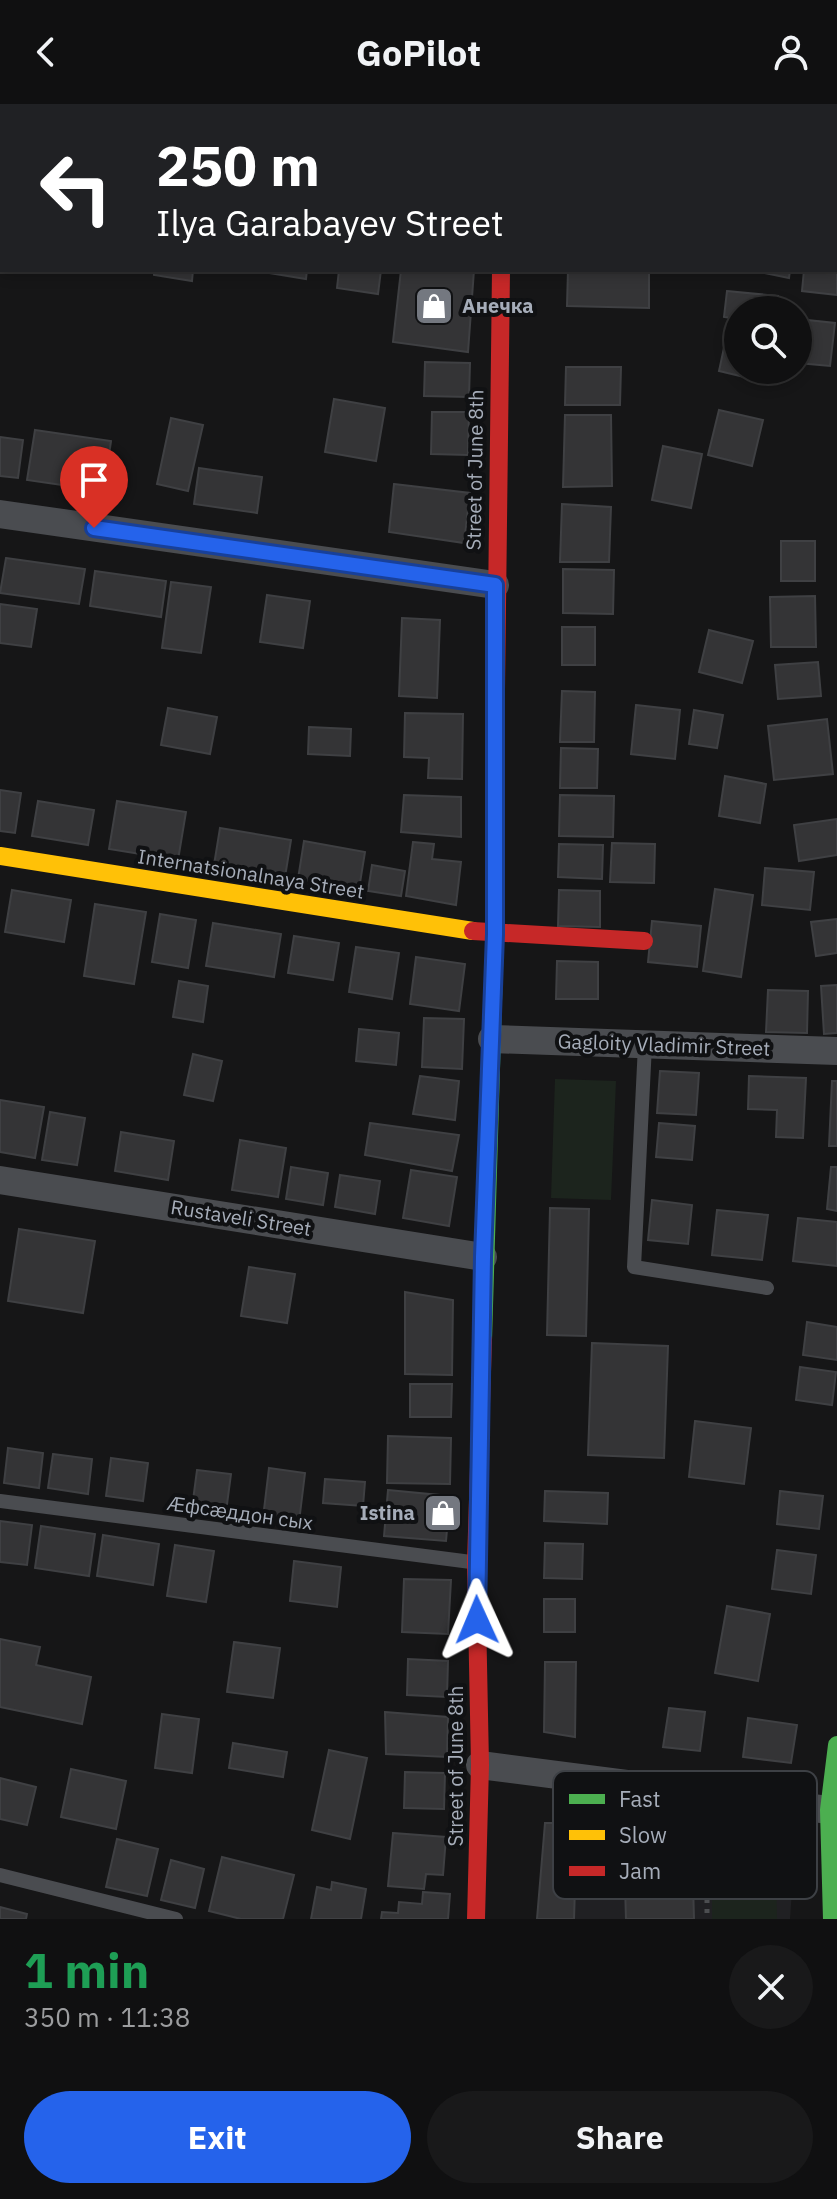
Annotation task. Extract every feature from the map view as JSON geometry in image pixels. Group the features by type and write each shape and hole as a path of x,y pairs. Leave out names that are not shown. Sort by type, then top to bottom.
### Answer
{"main road":[{"name":"Street of June 8th","path":"476,1919 480,1765 476,1563 495,934 495,585 501,272"},
{"name":"Internatsionalnaya Street","path":"0,856 495,934 644,941"},
{"path":"832,1919 837,1745"}],"street":[{"path":"0,514 495,585"},
{"name":"Gagloity Vladimir Street","path":"492,1039 837,1051"},
{"name":"Rustaveli Street","path":"0,1180 483,1257"},
{"path":"480,1765 553,1775"}],"lane":[{"path":"645,1045 634,1267 767,1288"},
{"name":"Æфсæддон сых","path":"0,1501 476,1563"},
{"path":"0,1875 176,1919"}],"shaded area":[{"path":"555,1079 616,1081 611,1200 551,1198"},
{"path":"545,1823 553,1824 553,1899 791,1899 790,1919 537,1919"},
{"path":"712,1899 777,1899 777,1919 712,1919"}],"building":[{"path":"154,272 193,272 192,281 154,275"},
{"path":"263,272 307,272 306,279"},
{"path":"339,272 381,272 378,294 337,288"},
{"name":"Анечка","path":"401,272 474,272 468,352 393,342"},
{"path":"568,272 649,272 649,308 567,306"},
{"path":"759,272 790,272 789,278"},
{"path":"804,272 837,272 837,295 802,291"},
{"path":"727,291 778,296 726,296"},
{"path":"812,321 835,323 830,366 812,364"},
{"path":"724,348 724,372 719,371"},
{"path":"425,362 470,363 469,397 424,396"},
{"path":"566,367 621,367 620,405 565,405"},
{"path":"334,399 385,408 376,461 325,452"},
{"path":"719,410 763,420 752,466 708,455"},
{"path":"432,412 469,412 468,455 431,454"},
{"path":"565,415 611,415 612,486 563,487"},
{"path":"171,418 203,425 188,491 157,484"},
{"path":"35,430 111,441 104,491 27,480"},
{"path":"0,437 23,440 18,478 0,476"},
{"path":"663,446 702,454 691,508 652,500"},
{"path":"199,468 262,477 257,513 194,504"},
{"path":"394,484 470,493 464,543 389,532"},
{"path":"562,504 611,507 609,562 560,562"},
{"path":"781,541 815,541 815,581 781,581"},
{"path":"6,558 85,569 79,604 0,593"},
{"path":"563,569 614,570 613,614 563,613"},
{"path":"95,571 166,581 161,617 90,606"},
{"path":"171,582 211,587 201,653 162,648"},
{"path":"267,595 310,601 303,648 260,642"},
{"path":"815,596 816,647 771,647 770,597"},
{"path":"0,604 37,609 31,647 0,643"},
{"path":"402,618 440,620 437,698 399,696"},
{"path":"562,627 595,627 595,665 562,665"},
{"path":"709,630 753,641 742,683 699,672"},
{"path":"818,662 821,696 778,699 775,665"},
{"path":"562,691 595,692 594,742 560,742"},
{"path":"636,705 680,710 675,759 631,754"},
{"path":"168,708 217,717 210,754 161,745"},
{"path":"694,710 723,715 717,748 689,744"},
{"path":"405,713 463,714 462,779 428,778 429,758 404,757"},
{"path":"827,719 833,774 774,780 768,726"},
{"path":"309,727 351,729 350,756 308,754"},
{"path":"561,748 598,749 597,788 560,788"},
{"path":"725,776 766,784 760,823 719,816"},
{"path":"0,790 21,793 15,833 0,831"},
{"path":"404,795 461,797 461,837 401,832"},
{"path":"560,795 614,796 613,837 559,836"},
{"path":"38,801 94,810 88,845 32,836"},
{"path":"117,801 186,812 178,860 109,849"},
{"path":"837,819 837,855 799,861 794,825"},
{"path":"220,828 291,840 285,877 214,865"},
{"path":"304,841 365,852 359,889 298,879"},
{"path":"413,842 434,844 432,859 461,862 456,905 406,896"},
{"path":"612,843 655,844 654,883 610,882"},
{"path":"559,844 603,845 602,879 558,877"},
{"path":"372,865 405,871 401,896 368,891"},
{"path":"765,868 814,872 810,910 762,905"},
{"path":"715,889 753,895 741,977 703,971"},
{"path":"12,890 71,900 64,942 5,932"},
{"path":"559,890 600,891 600,927 558,926"},
{"path":"95,904 146,912 134,984 84,976"},
{"path":"160,914 196,920 188,968 152,962"},
{"path":"837,919 837,953 816,956 811,922"},
{"path":"652,921 701,926 697,967 648,962"},
{"path":"213,923 281,934 274,977 206,966"},
{"path":"294,936 339,943 333,980 288,973"},
{"path":"356,947 399,953 392,999 349,992"},
{"path":"416,957 465,964 459,1011 410,1004"},
{"path":"557,961 598,962 598,999 556,999"},
{"path":"179,981 208,986 203,1022 173,1017"},
{"path":"837,985 837,1033 824,1034 821,986"},
{"path":"768,990 808,991 807,1033 766,1032"},
{"path":"424,1018 464,1019 462,1069 422,1067"},
{"path":"359,1029 399,1033 396,1065 356,1061"},
{"path":"193,1054 222,1061 213,1101 184,1095"},
{"path":"660,1071 699,1073 696,1115 657,1113"},
{"path":"420,1076 459,1081 455,1120 413,1114"},
{"path":"749,1076 806,1078 803,1138 776,1137 777,1110 748,1109"},
{"path":"832,1081 837,1081 837,1146 829,1146"},
{"path":"0,1100 44,1107 35,1158 0,1152"},
{"path":"50,1112 85,1118 77,1165 42,1160"},
{"path":"370,1123 459,1135 452,1171 365,1155"},
{"path":"659,1123 695,1126 692,1160 656,1157"},
{"path":"121,1132 174,1141 168,1180 115,1171"},
{"path":"240,1140 286,1148 278,1197 232,1190"},
{"path":"291,1167 328,1173 323,1205 286,1199"},
{"path":"831,1167 837,1167 837,1211 827,1209"},
{"path":"411,1170 457,1177 449,1226 403,1218"},
{"path":"340,1175 380,1181 375,1214 335,1207"},
{"path":"652,1200 692,1205 688,1244 648,1240"},
{"path":"550,1208 589,1209 586,1336 547,1335"},
{"path":"717,1210 768,1215 762,1260 712,1255"},
{"path":"798,1218 837,1222 837,1266 793,1261"},
{"path":"19,1229 95,1241 83,1313 8,1301"},
{"path":"249,1267 295,1274 287,1323 241,1316"},
{"path":"405,1292 453,1300 452,1375 405,1374"},
{"path":"807,1322 837,1327 837,1360 803,1355"},
{"path":"592,1343 668,1346 664,1458 588,1455"},
{"path":"800,1367 836,1372 832,1405 796,1400"},
{"path":"410,1384 452,1384 451,1417 410,1417"},
{"path":"695,1421 751,1428 744,1484 689,1477"},
{"path":"388,1436 451,1438 450,1484 387,1483"},
{"path":"8,1448 43,1453 39,1488 4,1483"},
{"path":"53,1454 92,1459 88,1494 48,1488"},
{"path":"111,1458 148,1463 143,1501 106,1496"},
{"path":"269,1468 305,1473 299,1522 263,1518"},
{"path":"197,1470 231,1474 226,1512 192,1508"},
{"path":"325,1479 365,1482 363,1506 323,1503"},
{"path":"388,1490 450,1496 446,1541 384,1536"},
{"path":"545,1491 608,1493 607,1524 544,1521"},
{"path":"780,1491 823,1496 819,1529 777,1524"},
{"path":"0,1521 32,1525 27,1565 0,1562"},
{"path":"41,1526 95,1534 89,1576 35,1568"},
{"path":"103,1535 159,1544 153,1585 97,1576"},
{"path":"545,1543 583,1544 582,1579 544,1578"},
{"path":"175,1545 214,1551 206,1602 167,1596"},
{"path":"777,1550 816,1555 811,1594 772,1589"},
{"path":"294,1561 341,1567 337,1607 290,1601"},
{"path":"404,1579 451,1580 448,1634 402,1632"},
{"path":"544,1599 575,1599 575,1632 544,1632"},
{"path":"727,1606 770,1614 758,1681 715,1673"},
{"path":"0,1639 40,1647 36,1665 91,1677 82,1724 0,1707"},
{"path":"234,1642 280,1648 273,1698 227,1692"},
{"path":"408,1659 448,1661 447,1697 407,1695"},
{"path":"545,1662 576,1662 575,1737 544,1732"},
{"path":"669,1708 705,1712 700,1751 663,1747"},
{"path":"385,1712 448,1717 447,1757 386,1754"},
{"path":"162,1714 199,1719 192,1773 155,1768"},
{"path":"748,1718 797,1725 791,1763 743,1757"},
{"path":"233,1743 287,1752 283,1777 229,1768"},
{"path":"329,1750 367,1758 350,1839 312,1830"},
{"path":"71,1769 126,1781 116,1829 61,1817"},
{"path":"405,1772 445,1773 444,1809 404,1808"},
{"path":"0,1778 36,1787 27,1825 0,1819"},
{"path":"545,1823 553,1823 553,1899 575,1899 574,1919 537,1919"},
{"path":"393,1833 446,1837 443,1875 426,1874 424,1889 388,1886"},
{"path":"117,1839 158,1849 147,1896 106,1887"},
{"path":"222,1857 294,1875 283,1919 241,1919 209,1911"},
{"path":"171,1860 204,1869 195,1908 161,1900"},
{"path":"332,1882 366,1889 361,1919 311,1919 317,1887 331,1890"},
{"path":"423,1892 450,1894 448,1919 381,1919 382,1912 398,1913 399,1902 422,1904"},
{"path":"625,1899 693,1899 694,1919 626,1919"},
{"path":"0,1907 27,1914 26,1919 0,1919"}],"traffic: fast":[{"path":"483,1340 495,934 495,774"},
{"path":"832,1919 829,1810 837,1745"}],"traffic: slow":[{"path":"0,856 473,931"}],"traffic: jam":[{"path":"495,774 501,272"},
{"path":"473,931 644,941"},
{"path":"476,1919 480,1765 476,1563 483,1340"}],"place":[{"name":"Анечка","path":"434,306"},
{"name":"Istina","path":"443,1513"}],"route":[{"path":"94,528 495,585 495,934 483,1257 477,1620"}]}
